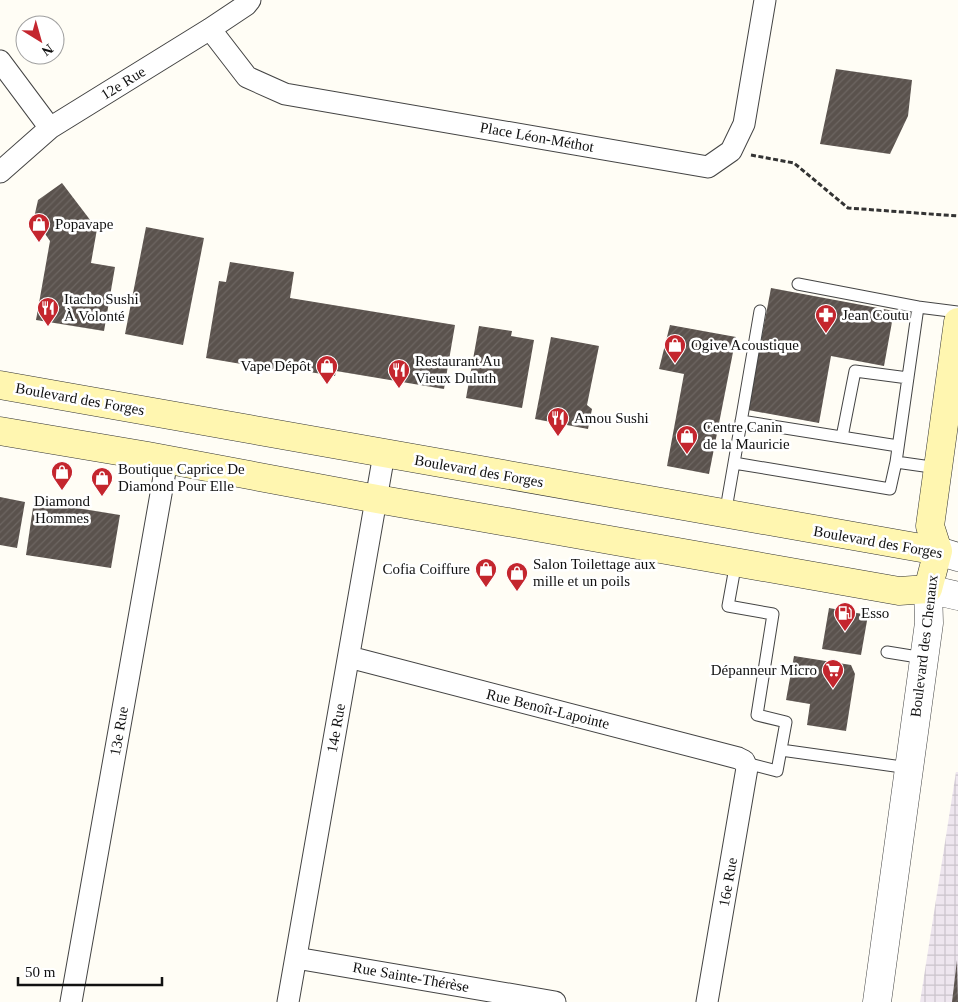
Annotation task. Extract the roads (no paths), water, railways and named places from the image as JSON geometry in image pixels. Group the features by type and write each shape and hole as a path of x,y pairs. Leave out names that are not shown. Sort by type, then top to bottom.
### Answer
{"main road":[{"path":"948,554 930,526 958,322"},
{"name":"Boulevard des Forges","path":"0,385 948,554"},
{"path":"0,431 899,591 928,589"},
{"name":"Boulevard des Chenaux","path":"928,589 948,554"}],"street":[{"name":"12e Rue","path":"0,172 50,128 210,29 246,5 250,0"},
{"name":"Place Léon-Méthot","path":"210,29 247,77 285,94 708,167 731,151 744,124 765,0"},
{"path":"0,61 50,128"},
{"name":"14e Rue","path":"288,1002 384,454"},
{"name":"13e Rue","path":"71,1002 167,460"},
{"path":"928,589 958,596"},
{"name":"Boulevard des Chenaux","path":"877,1002 929,623 928,589"},
{"name":"Rue Benoît-Lapointe","path":"349,657 738,758 746,763"},
{"name":"16e Rue","path":"707,1002 747,768 746,763"},
{"name":"Rue Sainte-Thérèse","path":"296,958 498,997 555,1002"}],"lane":[{"path":"798,284 918,307 958,312"},
{"path":"734,463 890,489 896,462 918,307"},
{"path":"726,515 760,311"},
{"path":"842,437 855,371 908,378"},
{"path":"741,421 898,446"},
{"path":"896,462 938,468"},
{"path":"736,562 728,606 773,614 756,715 786,722 777,770 746,763"},
{"path":"887,652 924,658"},
{"path":"781,750 909,768"}],"place":[{"name":"Popavape","path":"39,243"},
{"name":"Itacho Sushi À Volonté","path":"48,327"},
{"name":"Jean Coutu","path":"826,334"},
{"name":"Ogive Acoustique","path":"675,364"},
{"name":"Vape Dépôt","path":"327,385"},
{"name":"Restaurant Au Vieux Duluth","path":"399,389"},
{"name":"Amou Sushi","path":"558,437"},
{"name":"Centre Canin de la Mauricie","path":"687,455"},
{"name":"Diamond Hommes","path":"62,491"},
{"name":"Boutique Caprice De Diamond Pour Elle","path":"102,497"},
{"name":"Cofia Coiffure","path":"486,588"},
{"name":"Salon Toilettage aux mille et un poils","path":"517,592"},
{"name":"Esso","path":"845,632"},
{"name":"Dépanneur Micro","path":"833,689"}]}
